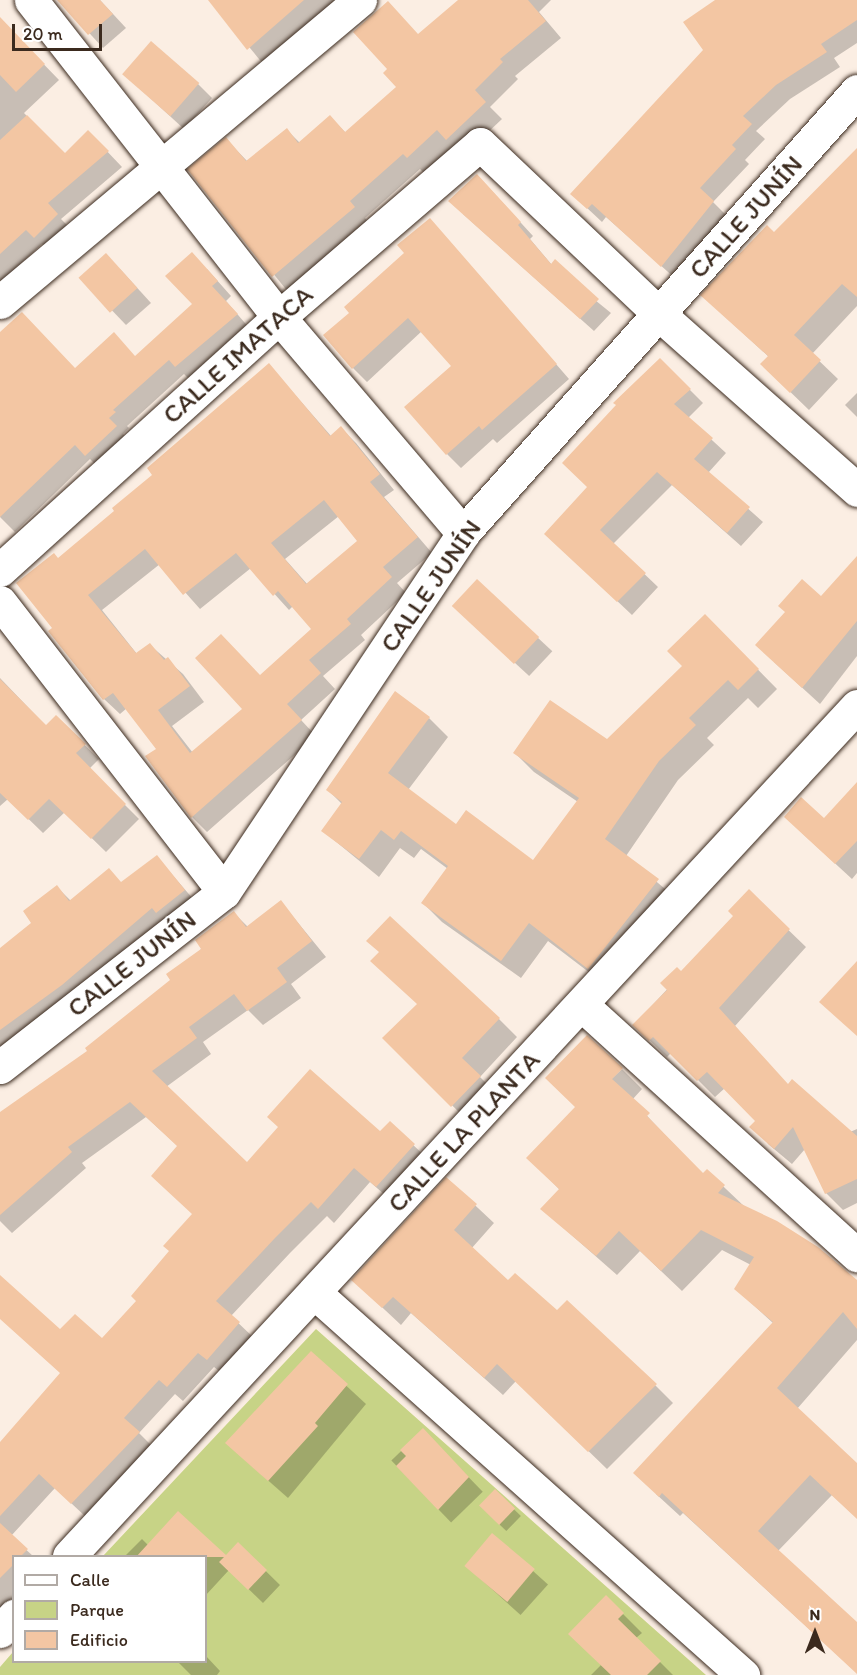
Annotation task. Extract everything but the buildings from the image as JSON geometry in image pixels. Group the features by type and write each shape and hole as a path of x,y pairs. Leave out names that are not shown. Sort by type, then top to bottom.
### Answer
{"street":[{"path":"31,0 279,317 463,533"},
{"path":"0,302 360,0"},
{"name":"CALLE JUNÍN","path":"0,1067 224,892 463,533 857,91"},
{"name":"CALLE IMATACA","path":"0,570 279,317 480,144 660,314"},
{"path":"660,314 857,490"},
{"path":"0,602 224,892"},
{"name":"CALLE LA PLANTA","path":"71,1555 857,706"},
{"path":"582,1005 857,1255"},
{"path":"315,1293 743,1675"},
{"path":"0,1631 12,1618"}],"green space":[{"path":"316,1329 706,1675 0,1675 0,1667 12,1653 12,1663 207,1663 207,1555 104,1555"}]}
